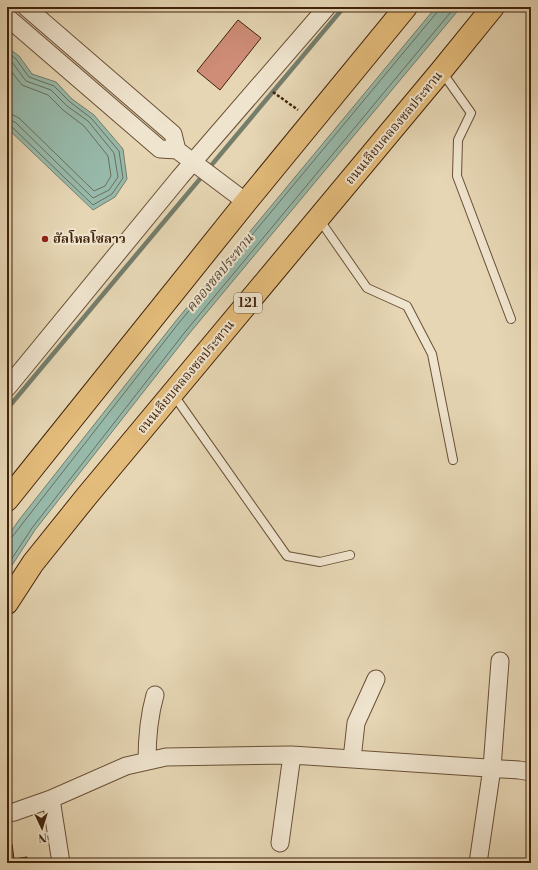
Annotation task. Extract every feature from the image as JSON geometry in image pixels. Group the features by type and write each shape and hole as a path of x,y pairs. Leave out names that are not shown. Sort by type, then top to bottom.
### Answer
{"main road":[{"path":"7,500 243,200 313,121 406,7"},
{"name":"ถนนเลียบคลองชลประทาน","path":"7,603 33,563 86,497 493,7"}],"street":[{"path":"26,7 174,134 177,150"},
{"path":"7,388 327,7"},
{"path":"7,17 160,149 177,150 243,200"},
{"path":"103,99 116,84"},
{"path":"478,863 492,768 500,661"},
{"path":"352,759 356,723 376,679"},
{"path":"147,761 151,710 155,695"},
{"path":"7,813 51,799 126,766 166,757 292,755 492,768 531,772"},
{"path":"280,843 292,755"},
{"path":"51,799 61,863"}],"lane":[{"path":"441,71 471,113 458,140 457,176 512,319"},
{"path":"318,219 367,288 407,306 432,354 453,460"},
{"path":"172,394 287,556 320,562 350,555"}],"path":[{"path":"279,96 313,121"}],"water":[{"name":"คลองชลประทาน","path":"436,7 461,7 188,335 35,530 7,573 7,537 19,520 175,322"},
{"path":"7,47 19,56 32,74 56,82 72,99 94,115 123,149 127,179 115,197 93,210 7,128"}],"building":[{"path":"238,20 261,38 220,90 197,71"},
{"path":"12,844 14,859 27,857 28,863 7,863 7,845"}],"waterway":[{"path":"7,409 344,7"}],"place":[{"name":"ฮัลโหลโซลาว","path":"45,239"}]}
